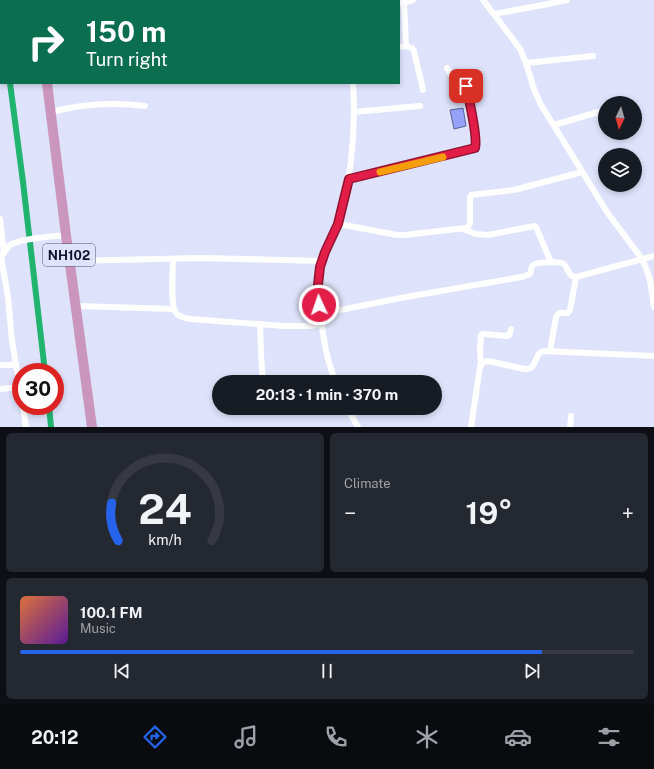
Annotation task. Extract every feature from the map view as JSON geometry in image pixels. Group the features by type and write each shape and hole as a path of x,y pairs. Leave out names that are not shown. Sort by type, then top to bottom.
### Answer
{"highway":[{"name":"NH102","path":"47,84 92,427"}],"street":[{"path":"406,46 402,4 413,0"},
{"path":"483,0 520,49 537,99 607,212 642,259 650,280 654,307"},
{"path":"494,14 567,0"},
{"path":"400,47 406,46 412,48 414,51 422,90"},
{"path":"526,63 592,56"},
{"path":"349,179 464,152 475,148 476,144 474,130 465,82 463,80 455,80 447,68"},
{"path":"334,375 325,346 320,314 318,276 321,261 338,224 349,179 354,144 353,84"},
{"path":"51,112 74,107 101,104 128,104 145,106"},
{"path":"354,112 420,106"},
{"path":"554,126 598,112"},
{"path":"338,224 397,235 462,229 468,227 470,223 471,195 514,190 582,172"},
{"path":"0,219 2,256 16,363"},
{"path":"462,229 476,234 488,235 536,227 551,262"},
{"path":"2,256 10,246 17,242 66,235"},
{"path":"320,314 406,297 522,277 530,274 533,266 551,262 562,262 570,275 576,277 654,256"},
{"path":"70,262 201,258 321,261"},
{"path":"173,259 174,309 180,316 190,319 260,324 297,326 322,324"},
{"path":"550,351 556,317 559,313 568,313 570,310 576,277"},
{"path":"76,306 174,309"},
{"path":"260,324 260,355 262,375"},
{"path":"471,427 481,366 481,335 508,336 511,329"},
{"path":"481,366 484,361 488,361 528,369 532,368 541,352 550,351 654,356"},
{"path":"0,366 12,365"},
{"path":"0,389 12,390"},
{"path":"24,415 26,427"},
{"path":"351,415 358,427"},
{"path":"570,427 571,416"}],"building":[{"path":"463,108 466,126 454,129 450,110"}],"waterway":[{"path":"10,84 44,363"},
{"path":"50,415 51,427"}],"slow traffic":[{"path":"380,172 443,157"}],"route":[{"path":"319,305 318,276 320,267 322,259 341,217 349,179 475,148 476,144 474,130 466,86"}]}
